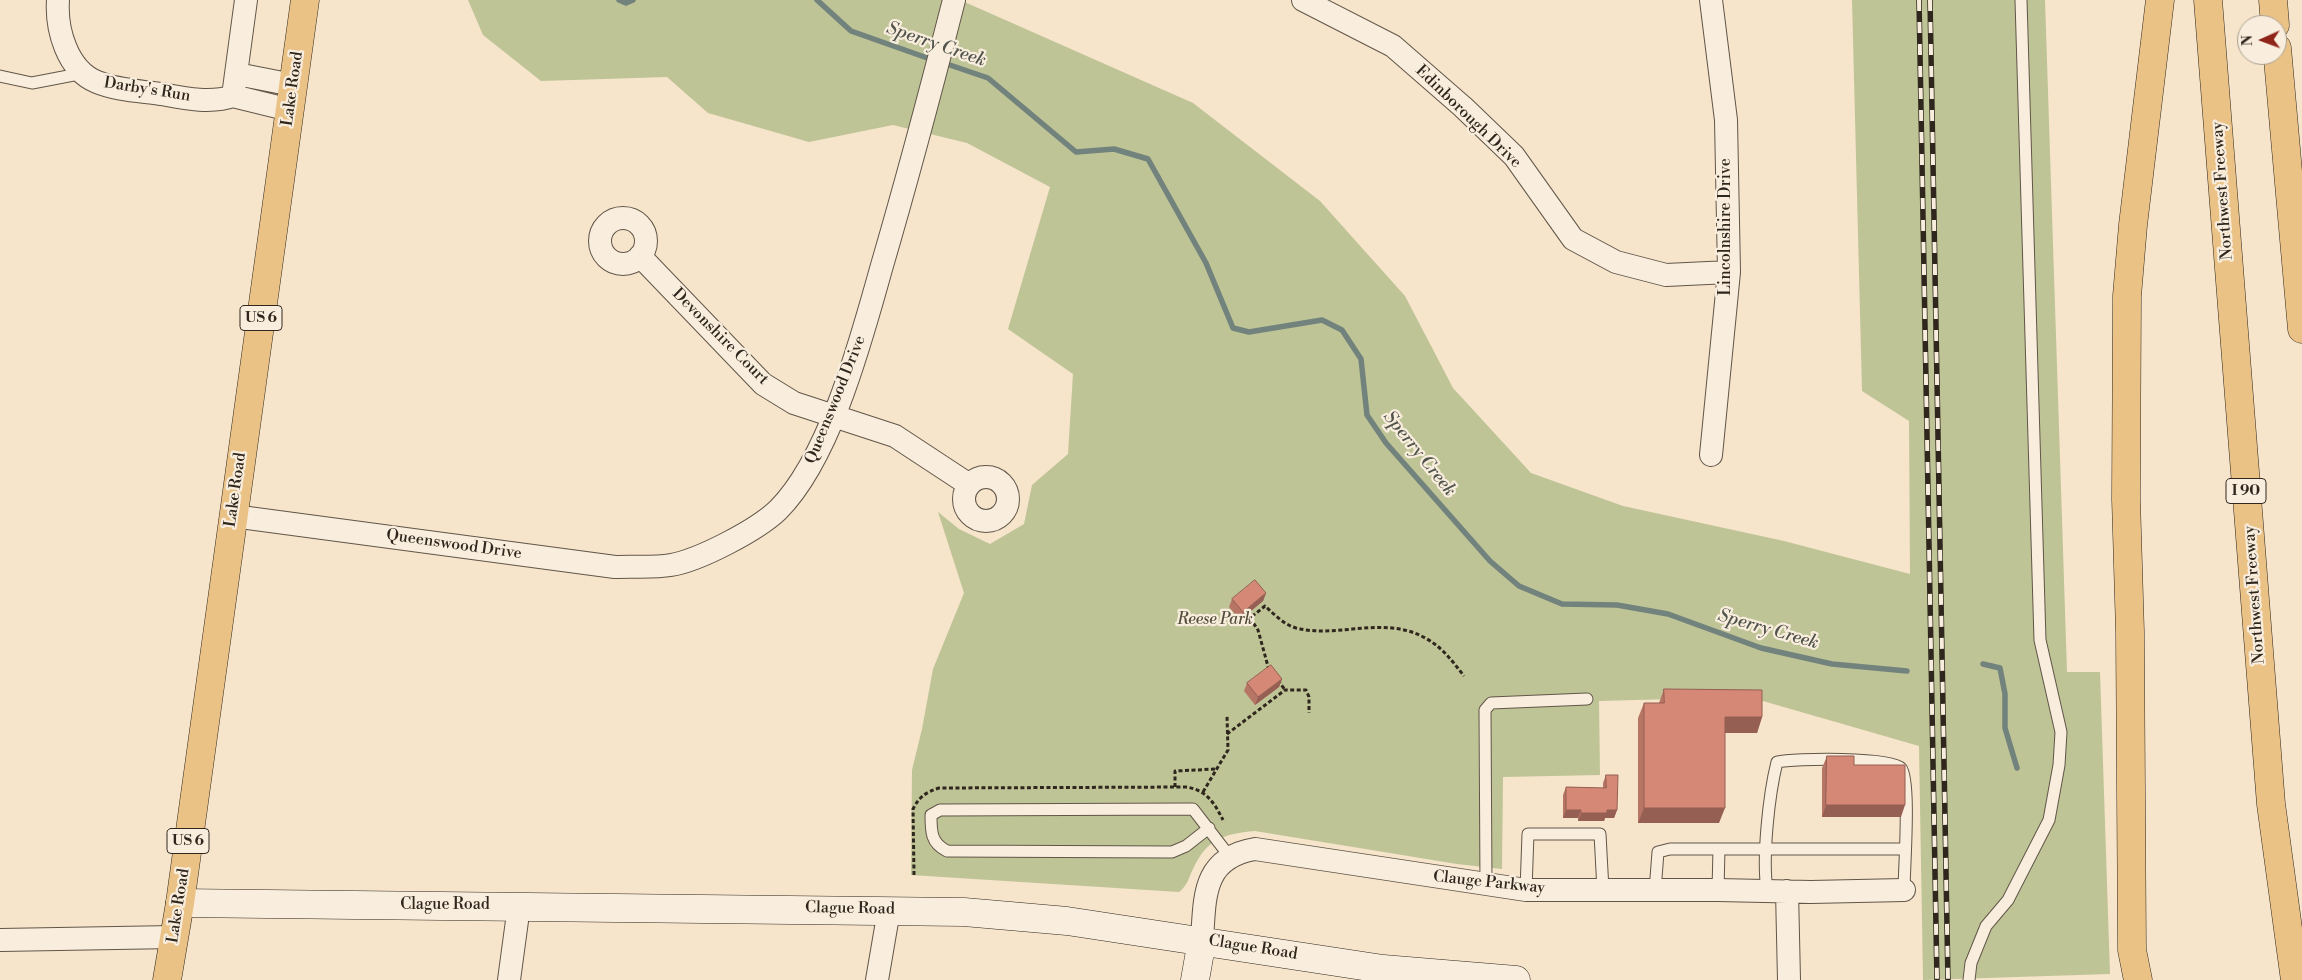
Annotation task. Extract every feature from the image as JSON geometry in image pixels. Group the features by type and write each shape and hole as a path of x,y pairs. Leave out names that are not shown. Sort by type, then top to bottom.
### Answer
{"main road":[{"name":"Lake Road","path":"167,980 180,903 305,0"},
{"path":"2138,980 2132,950 2130,632 2126,490 2127,296 2133,225 2160,0"},
{"name":"Northwest Freeway","path":"2208,0 2271,804 2295,980"},
{"path":"2273,0 2274,15"},
{"path":"2279,65 2302,329"},
{"name":"Clague Road","path":"180,903 964,912 1067,921 1383,969 1516,980"},
{"path":"1195,980 1202,940"}],"street":[{"name":"Darby's Run","path":"58,0 60,30 68,52 74,64 94,81 108,86 171,96 219,100 233,96 292,98"},
{"path":"233,96 246,0"},
{"name":"Queenswood Drive","path":"233,516 615,567 672,565 724,546 777,510 809,469 834,414 862,337 908,176 954,0"},
{"name":"Edinborough Drive","path":"1303,0 1393,46 1463,107 1514,156 1573,239 1616,262 1666,275 1729,272"},
{"name":"Lincolnshire Drive","path":"1710,455 1729,272 1726,120 1711,0"},
{"path":"237,74 292,98"},
{"name":"Devonshire Court","path":"640,256 763,384 794,403 834,414 894,436 968,484"},
{"name":"Clauge Parkway","path":"1202,940 1209,879 1218,867 1230,857 1254,850 1526,890 1904,890"},
{"path":"1777,890 1789,980"},
{"path":"509,980 519,906"},
{"path":"877,980 889,910"},
{"path":"0,940 174,937"}],"lane":[{"path":"1969,980 1971,963 1986,926 2008,900 2049,820 2059,765 2061,732 2040,640 2021,0"},
{"path":"0,76 32,83 84,73"},
{"path":"1486,885 1485,710 1491,703 1587,700"},
{"path":"1777,890 1765,873 1772,789 1778,762 1815,758 1887,762 1900,766 1903,770 1906,786 1904,890"},
{"path":"1208,828 1186,846 1172,852 947,851 937,846 931,834 931,815 940,810 1193,809 1208,828 1230,857"},
{"path":"1526,890 1528,834 1600,834 1603,890"},
{"path":"1655,891 1658,852 1670,849 1905,850"},
{"path":"1718,890 1719,849"}],"path":[{"path":"1285,690 1268,668 1258,630 1250,618 1265,606 1280,620 1294,627 1310,630 1388,627 1406,630 1427,638 1445,651 1464,676"},
{"path":"1227,734 1285,690 1306,690 1309,697 1309,713"},
{"path":"1203,792 1228,750 1227,716"},
{"path":"1175,787 1175,771 1216,769"}],"green space":[{"name":"Reese Park","path":"468,0 960,0 1193,103 1320,201 1405,296 1453,388 1531,473 1623,506 1784,541 1910,574 1909,421 1862,391 1852,0 2045,0 2067,672 2100,672 2110,974 1923,980 1919,746 1749,697 1599,701 1600,775 1503,777 1502,869 1457,864 1255,831 1225,836 1210,845 1198,859 1186,884 1179,892 911,875 912,770 933,669 964,593 938,512 959,529 990,544 1024,524 1032,485 1068,454 1073,374 1008,329 1050,187 967,143 893,125 809,142 708,113 667,77 541,81 483,35"}],"building":[{"path":"1255,580 1266,593 1243,612 1232,599"},
{"path":"1271,665 1282,679 1258,697 1247,683"},
{"path":"1664,689 1762,690 1762,717 1725,717 1725,808 1644,808 1644,703 1664,703"},
{"path":"1827,756 1854,756 1854,765 1905,765 1905,805 1826,805"},
{"path":"1606,775 1618,775 1617,810 1607,810 1607,813 1581,813 1581,810 1566,810 1566,787 1606,788"}],"waterway":[{"name":"Sperry Creek","path":"619,0 626,3 633,0"},
{"name":"Sperry Creek","path":"817,0 851,31 933,60"},
{"name":"Sperry Creek","path":"944,63 988,78 1076,152 1114,149 1148,159 1206,263 1233,328 1249,332 1322,320 1342,330 1361,359 1367,415 1386,443 1490,561 1519,586 1562,604 1617,605 1668,614 1761,648 1832,664 1907,671"},
{"path":"1983,664 2000,668 2005,694 2005,728 2017,768"}],"railway":[{"path":"1919,0 1937,980"},
{"path":"1930,0 1948,980"}]}
